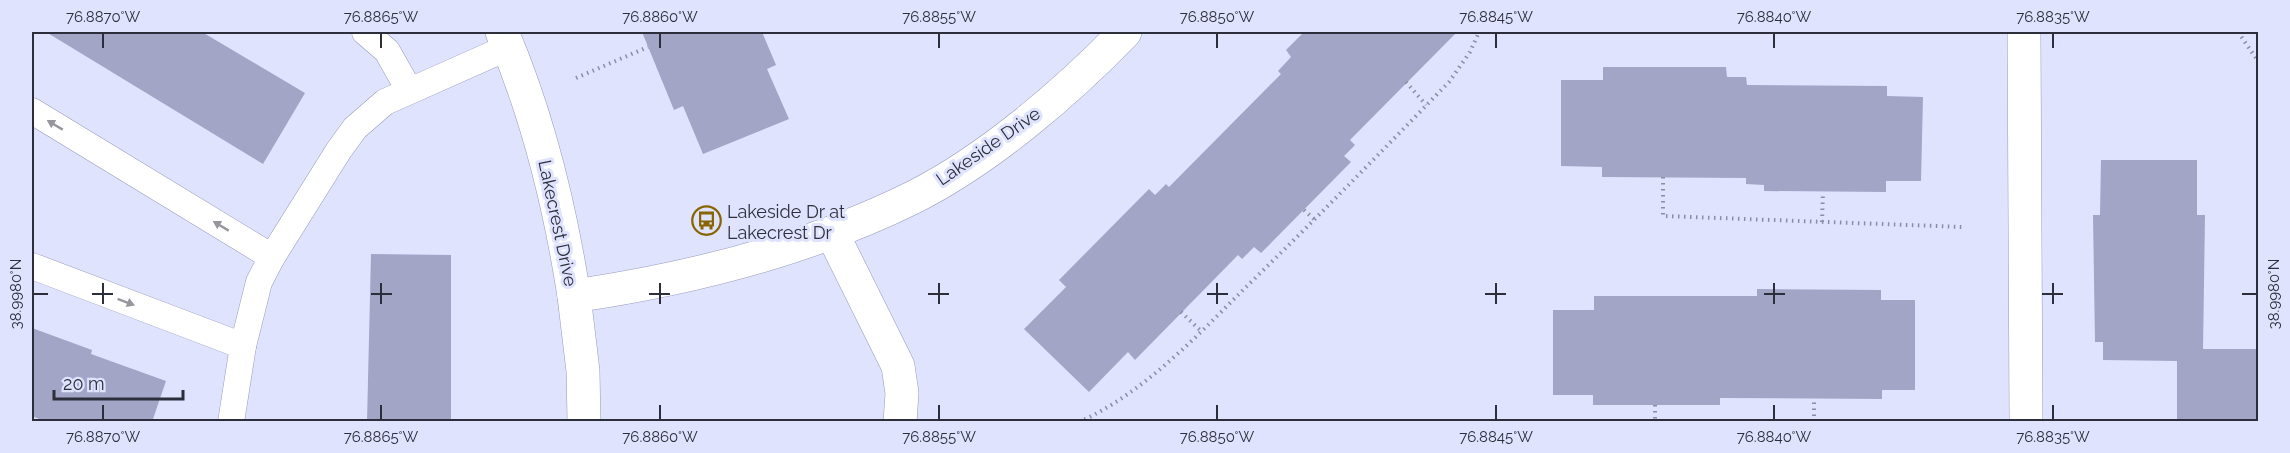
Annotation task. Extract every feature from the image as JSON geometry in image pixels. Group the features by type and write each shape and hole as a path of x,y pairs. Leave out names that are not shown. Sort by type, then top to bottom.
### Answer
{"street":[{"name":"Lakeside Drive","path":"573,296 634,287 702,272 831,233 915,196 991,148 1051,102 1125,32"},
{"path":"2024,32 2026,422"},
{"name":"Lakecrest Drive","path":"506,39 532,110 552,182 567,250 583,371 584,422"},
{"path":"831,233 898,366 902,393 900,422"}],"lane":[{"path":"365,32 387,51 409,90"},
{"path":"231,422 243,346 259,282 272,257 355,128 372,111 506,39"},
{"path":"32,111 272,257"},
{"path":"32,266 243,346"}],"path":[{"path":"1079,422 1128,392 1164,366 1315,220 1449,82 1470,52 1479,32"},
{"path":"2238,32 2259,61"},
{"path":"576,78 648,47"},
{"path":"1406,82 1426,105"},
{"path":"1664,177 1663,216 1963,227"},
{"path":"1822,222 1823,192"},
{"path":"1304,210 1315,220"},
{"path":"1181,312 1201,331"},
{"path":"1814,398 1814,422"},
{"path":"1655,405 1655,422"}],"building":[{"path":"46,32 202,32 305,93 263,164"},
{"path":"642,32 762,32 776,65 767,69 789,119 703,154 683,106 674,110"},
{"path":"1304,32 1457,32 1350,140 1355,145 1344,156 1351,162 1261,253 1254,247 1242,259 1238,255 1135,360 1128,352 1089,392 1024,329 1066,287 1059,280 1149,189 1155,195 1166,184 1169,187 1281,74 1278,71 1291,57 1286,50"},
{"path":"1603,67 1726,67 1727,77 1746,77 1747,85 1887,86 1887,96 1923,97 1921,181 1886,181 1886,192 1764,191 1764,185 1746,184 1746,178 1602,177 1602,167 1561,166 1561,80 1603,80"},
{"path":"2101,160 2197,160 2197,215 2205,215 2203,349 2259,349 2259,422 2177,422 2177,361 2103,360 2103,342 2095,342 2093,215 2100,215"},
{"path":"371,254 451,255 451,422 367,422"},
{"path":"1757,289 1881,290 1881,300 1915,300 1915,390 1882,390 1882,399 1720,398 1720,405 1593,405 1593,395 1553,395 1553,310 1594,310 1594,296 1757,296"},
{"path":"32,328 92,350 91,354 166,381 152,422 46,422 32,416"}],"place":[{"name":"Lakeside Dr at Lakecrest Dr","path":"706,221"}]}
